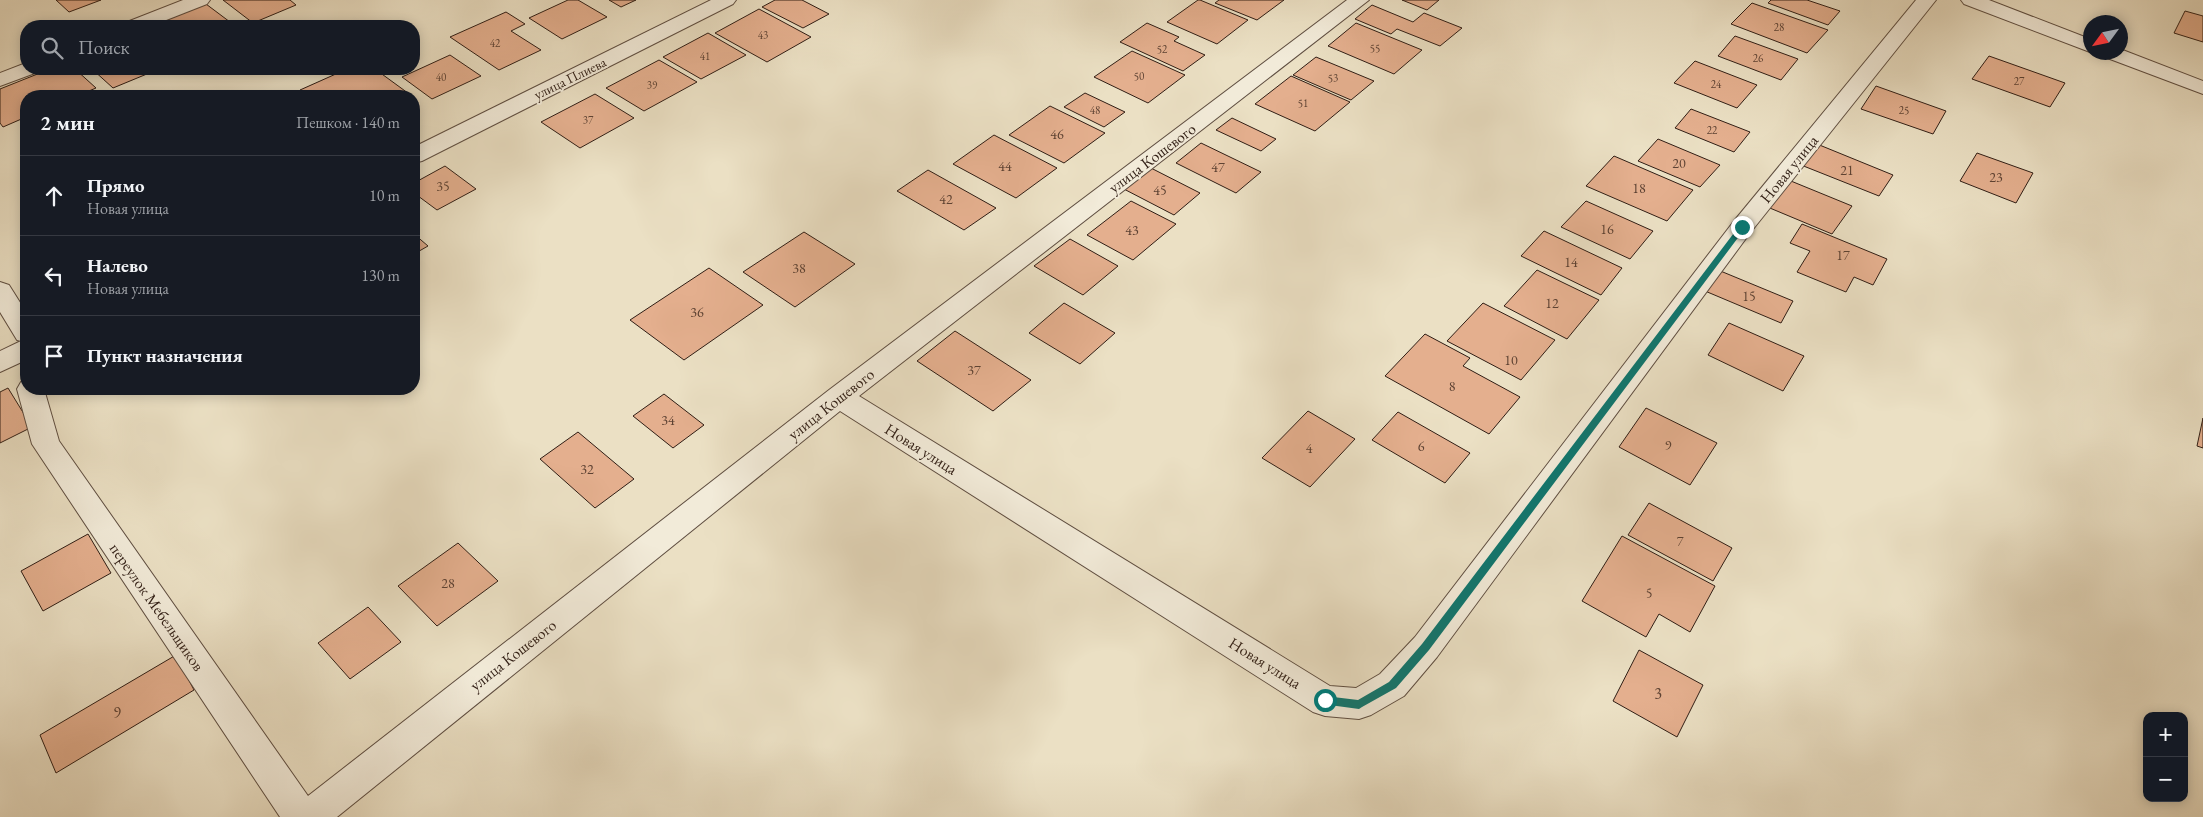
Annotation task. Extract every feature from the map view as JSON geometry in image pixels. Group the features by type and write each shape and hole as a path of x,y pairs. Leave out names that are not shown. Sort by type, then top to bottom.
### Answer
{"street":[{"path":"149,20 200,0"},
{"name":"улица Плиева","path":"420,153 726,0"},
{"name":"улица Кошевого","path":"309,817 839,397 1359,0"},
{"name":"Новая улица","path":"839,397 1325,700 1359,704 1392,685 1426,647 1742,227 1926,0"},
{"path":"1971,0 2083,43"},
{"path":"2128,59 2203,88"},
{"path":"0,80 20,72"},
{"path":"0,290 20,324"},
{"path":"0,362 20,352"},
{"name":"переулок Мебельщиков","path":"32,395 46,444 301,817"}],"building":[{"path":"56,0 101,0 69,12"},
{"path":"223,0 290,0 296,5 260,20 249,20"},
{"path":"568,0 578,0 607,17 562,39 529,18"},
{"path":"609,0 636,0 621,7"},
{"path":"775,0 802,0 829,14 803,28 762,7"},
{"path":"1198,0 1248,20 1217,44 1167,22"},
{"path":"1219,0 1284,0 1257,20 1215,3"},
{"path":"1402,0 1439,0 1427,10"},
{"path":"1771,0 1807,0 1840,11 1828,25 1768,3"},
{"path":"1752,3 1828,30 1807,53 1731,24"},
{"path":"206,4 227,20 166,20"},
{"path":"1372,5 1413,22 1424,13 1462,28 1440,46 1397,29 1391,34 1355,19"},
{"path":"759,9 811,37 767,62 715,33"},
{"path":"2185,11 2203,16 2203,42 2174,33"},
{"path":"506,12 525,24 511,31 541,50 499,70 450,37"},
{"path":"1147,23 1179,37 1174,41 1205,55 1183,71 1120,42"},
{"path":"1356,23 1422,50 1394,74 1328,46"},
{"path":"708,33 746,55 701,79 663,57"},
{"path":"1735,36 1798,59 1781,80 1718,56"},
{"path":"1132,51 1185,75 1148,103 1094,77"},
{"path":"450,55 481,76 432,99 402,77 406,75 420,75 420,69"},
{"path":"1989,56 2065,83 2050,107 1972,79"},
{"path":"1316,57 1374,81 1351,100 1293,75"},
{"path":"659,60 697,82 644,111 606,88"},
{"path":"1695,61 1757,85 1737,108 1674,83"},
{"path":"35,75 82,75 96,88 91,90 20,90 20,120 3,127 0,123 0,89"},
{"path":"99,75 144,75 113,88"},
{"path":"334,75 383,75 404,90 300,90"},
{"path":"1291,76 1350,102 1315,131 1255,104"},
{"path":"1876,86 1946,111 1933,134 1861,109"},
{"path":"1085,93 1125,112 1104,127 1064,107"},
{"path":"595,94 634,118 580,148 541,122"},
{"path":"1050,106 1105,133 1064,163 1009,135"},
{"path":"1691,109 1750,132 1734,152 1675,128"},
{"path":"1232,118 1276,139 1261,151 1216,130"},
{"path":"994,135 1057,168 1016,198 953,164"},
{"path":"1658,139 1720,165 1700,187 1638,161"},
{"path":"1201,143 1261,172 1236,193 1176,163"},
{"path":"1817,144 1893,175 1879,196 1801,165"},
{"path":"1977,153 2033,173 2016,203 1960,181"},
{"path":"1614,156 1693,190 1667,221 1586,186"},
{"path":"445,166 476,189 437,210 420,197 420,180"},
{"path":"1147,166 1200,193 1174,215 1120,187"},
{"path":"928,170 996,208 964,230 897,191"},
{"path":"1786,179 1852,206 1832,234 1765,206"},
{"path":"1131,201 1176,224 1133,260 1087,235"},
{"path":"1586,201 1653,231 1630,259 1561,227"},
{"path":"1802,224 1887,259 1873,285 1854,277 1846,292 1797,272 1810,251 1790,243"},
{"path":"1544,231 1622,268 1601,295 1521,256"},
{"path":"804,232 855,264 795,307 743,272"},
{"path":"420,239 428,246 420,251"},
{"path":"1070,239 1118,266 1083,295 1034,266"},
{"path":"709,268 763,305 684,360 630,320"},
{"path":"1537,270 1599,300 1567,339 1504,306"},
{"path":"1718,270 1793,301 1781,323 1705,291"},
{"path":"1064,303 1115,333 1080,364 1029,333"},
{"path":"1483,303 1555,340 1521,380 1447,341"},
{"path":"1729,323 1804,356 1783,391 1708,355"},
{"path":"955,331 1031,380 993,411 917,361"},
{"path":"1425,334 1470,358 1463,366 1520,397 1489,434 1385,376"},
{"path":"8,388 32,427 0,443 0,392"},
{"path":"664,394 704,425 673,448 633,416"},
{"path":"1646,408 1717,443 1690,485 1619,447"},
{"path":"1308,411 1355,439 1310,487 1262,458"},
{"path":"1398,412 1470,453 1445,483 1372,440"},
{"path":"2203,418 2203,448 2197,446"},
{"path":"578,432 634,479 595,508 540,459"},
{"path":"1649,503 1732,548 1713,581 1628,535"},
{"path":"88,534 111,573 43,611 21,571"},
{"path":"1622,536 1715,586 1690,632 1659,614 1646,637 1582,601"},
{"path":"458,543 498,581 437,626 398,586"},
{"path":"368,607 401,642 350,679 318,643"},
{"path":"1639,650 1703,685 1677,737 1613,701"},
{"path":"176,655 194,690 56,773 40,735"}],"route":[{"path":"1325,700 1359,704 1392,685 1426,647 1742,227"}]}
